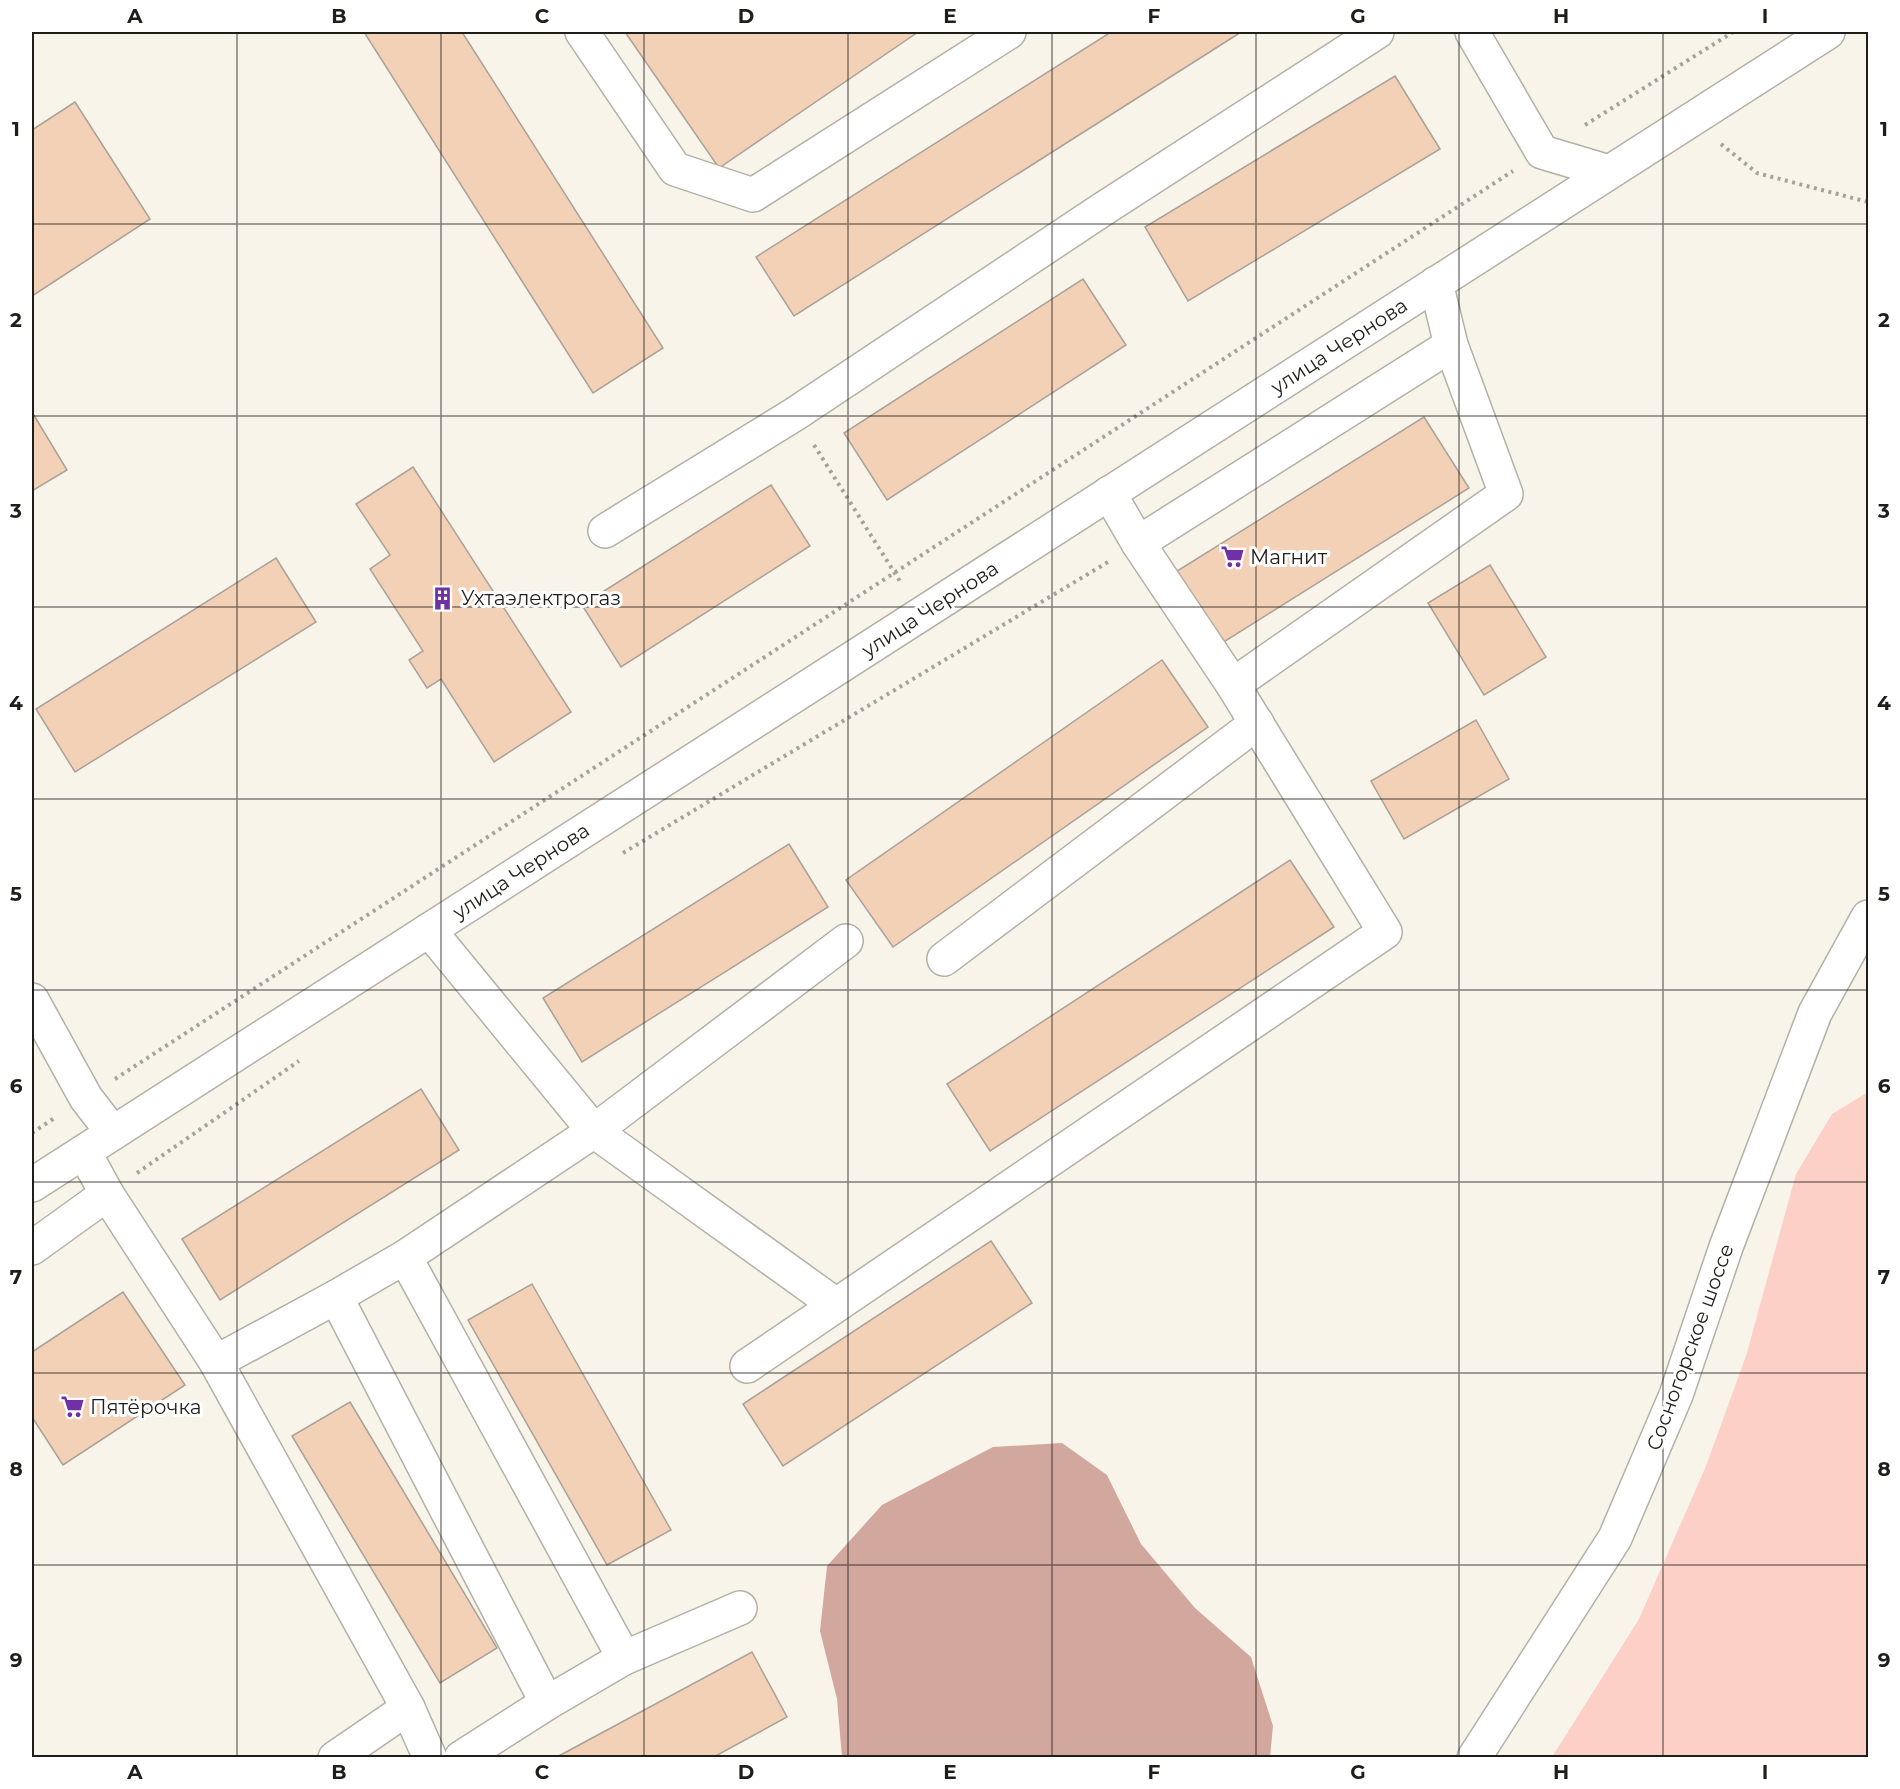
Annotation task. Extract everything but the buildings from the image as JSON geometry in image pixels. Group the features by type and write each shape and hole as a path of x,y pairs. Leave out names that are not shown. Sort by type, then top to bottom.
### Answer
{"street":[{"path":"582,32 675,170 753,195 1009,32"},
{"path":"605,531 795,414 1377,32"},
{"path":"1472,32 1542,152 1610,172"},
{"name":"улица Чернова","path":"32,1185 1828,32"},
{"path":"1233,685 1506,494 1451,345 1436,283"},
{"path":"1138,543 1451,345"},
{"path":"747,1366 1385,932 1257,723 1138,543 1109,493"},
{"path":"944,959 1257,723"},
{"name":"Сосногорское шоссе","path":"1474,1758 1615,1538 1676,1395 1726,1247 1815,1012 1869,917"},
{"path":"429,930 594,1131 836,1305"},
{"path":"216,1362 405,1257 594,1131 846,941"},
{"path":"32,1000 86,1098 112,1133"},
{"path":"84,1152 107,1194 216,1362 408,1708 430,1758"},
{"path":"32,1248 107,1194"},
{"path":"405,1257 624,1658"},
{"path":"336,1297 547,1703"},
{"path":"461,1758 547,1703 624,1658 740,1608"},
{"path":"335,1758 408,1708"}],"path":[{"path":"32,1133 1542,152 1733,32"},
{"path":"1691,119 1757,173 1869,202"},
{"path":"795,414 922,614"},
{"path":"614,858 1138,543"},
{"path":"107,1194 303,1058"}],"shaded area":[{"path":"1868,1092 1868,1757 1552,1757 1639,1619 1706,1466 1746,1356 1796,1174 1832,1114"},
{"path":"1062,1443 1107,1475 1141,1544 1195,1608 1251,1657 1273,1726 1270,1757 842,1757 837,1699 820,1631 827,1566 882,1505 993,1447"}],"place":[{"name":"Магнит","path":"1232,557"},
{"name":"Ухтаэлектрогаз","path":"443,598"},
{"name":"Пятёрочка","path":"72,1407"}]}
